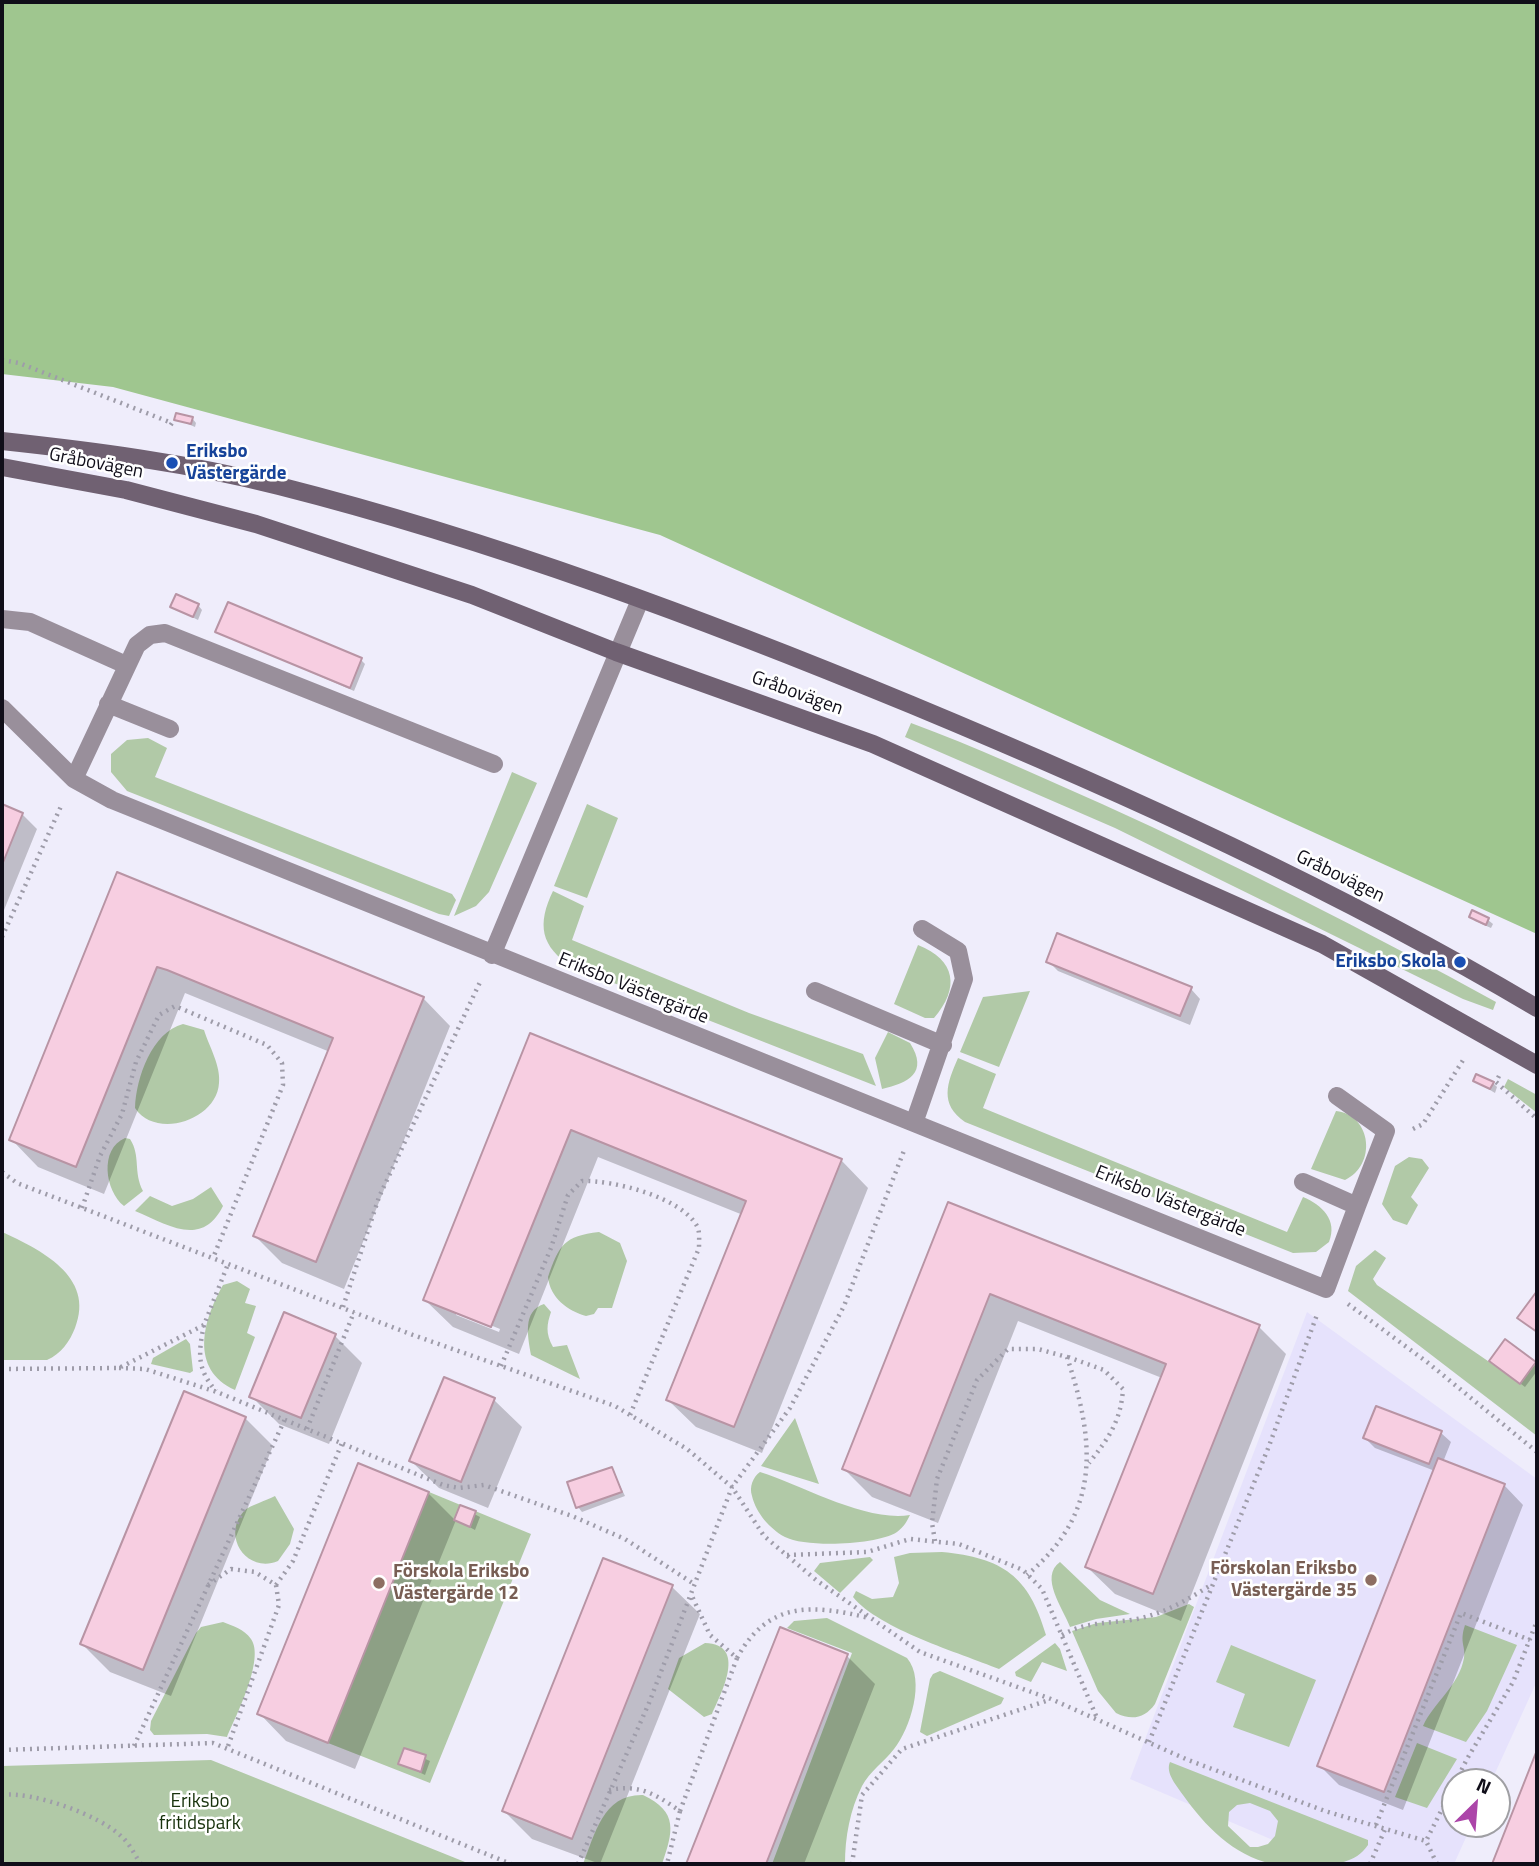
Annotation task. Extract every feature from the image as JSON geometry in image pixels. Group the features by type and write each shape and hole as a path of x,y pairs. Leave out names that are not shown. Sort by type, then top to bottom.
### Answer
{"main road":[{"name":"Gråbovägen","path":"2,441 172,463 277,485 480,542 640,600 812,664 1148,806 1460,962 1537,1008"},
{"name":"Gråbovägen","path":"2,467 126,490 256,524 472,595 616,652 873,744 1322,944 1537,1065"}],"street":[{"path":"492,955 616,652 640,600"},
{"path":"2,619 38,625 127,665"},
{"path":"74,779 137,645 150,635 165,633 494,764"},
{"path":"108,704 170,729"},
{"name":"Eriksbo Västergärde","path":"2,708 74,779 112,800 1326,1289"},
{"path":"914,1123 964,979 957,951 922,929"},
{"path":"815,991 943,1045"},
{"path":"1326,1289 1386,1131 1337,1096"},
{"path":"1303,1182 1357,1206"}],"path":[{"path":"2,360 19,363 172,423 168,429"},
{"path":"2,937 74,779"},
{"path":"342,1307 379,1198 441,1070 492,955"},
{"path":"82,1208 100,1156 122,1114 136,1062 159,1015 175,1006 267,1045 282,1063 283,1085 213,1258"},
{"path":"1386,1131 1411,1130 1423,1124 1465,1057"},
{"path":"1500,1075 1496,1082 1537,1119"},
{"path":"578,1864 649,1703 732,1487 790,1408 844,1306 914,1123"},
{"path":"2,1172 17,1183 228,1264 615,1406 687,1449 732,1487 764,1536 786,1555 920,1652 1051,1699 1188,1759 1325,1811 1426,1841 1437,1864"},
{"path":"501,1366 551,1248 568,1195 582,1181 604,1180 659,1198 683,1210 698,1227 699,1248 630,1415"},
{"path":"217,1392 203,1376 198,1357 204,1325 228,1264"},
{"path":"1149,1741 1269,1446 1326,1289 1427,1362 1537,1452"},
{"path":"307,1429 354,1312"},
{"path":"119,1368 204,1325"},
{"path":"935,1541 932,1523 937,1479 977,1380 1008,1349 1038,1349 1104,1370 1123,1390 1122,1410 1111,1434 1088,1464"},
{"path":"1027,1575 1049,1557 1076,1517 1088,1464 1082,1404 1067,1357"},
{"path":"2,1369 145,1369 217,1392 443,1485 459,1488 484,1485 572,1516 625,1539 694,1584"},
{"path":"134,1746 285,1419"},
{"path":"227,1749 279,1605 276,1585 293,1561 342,1443"},
{"path":"786,1555 867,1552 911,1539 959,1544 1027,1575 1042,1589 1097,1719"},
{"path":"207,1585 232,1569 256,1572 276,1585"},
{"path":"1062,1635 1077,1627 1105,1621 1135,1619 1178,1606 1212,1585"},
{"path":"690,1594 710,1635 737,1658"},
{"path":"667,1864 680,1811 737,1658 748,1639 769,1618 798,1610 837,1610 873,1619"},
{"path":"1377,1825 1461,1613 1530,1640"},
{"path":"1426,1841 1467,1759 1513,1682 1537,1620"},
{"path":"852,1864 862,1795 902,1749 1051,1699"},
{"path":"2,1749 213,1743 511,1864"},
{"path":"608,1791 630,1786 658,1796 680,1811"},
{"path":"2,1795 15,1793 78,1811 122,1837 141,1864"},
{"path":"1370,1864 1386,1827"}],"shaded area":[{"name":"Förskolan Eriksbo Västergärde 35","path":"1307,1312 1537,1479 1537,1681 1497,1768 1441,1768 1441,1838 1466,1838 1454,1864 1329,1864 1130,1779"}],"green space":[{"path":"2,2 1537,2 1537,934 660,535 113,387 2,374"},
{"path":"911,723 1055,783 1252,875 1496,1002 1493,1010 1463,999 1115,828 905,737"},
{"path":"148,738 167,748 155,777 452,894 456,900 449,916 127,791 111,772 111,754 127,740"},
{"path":"512,772 537,783 489,892 476,906 454,916"},
{"path":"587,804 618,818 587,898 554,886"},
{"path":"553,891 584,906 572,940 749,1013 863,1054 876,1086 573,967 554,951 545,934 545,914"},
{"path":"918,945 940,959 950,976 948,996 934,1018 925,1018 894,1004"},
{"path":"1030,991 999,1067 960,1052 983,997"},
{"path":"183,1024 204,1030 218,1070 216,1096 197,1116 170,1124 157,1123 145,1118 135,1108 142,1070 154,1046 172,1029"},
{"path":"888,1032 910,1043 917,1062 913,1075 907,1080 882,1089 875,1058"},
{"path":"958,1058 996,1074 983,1108 1287,1232 1303,1197 1322,1209 1330,1220 1329,1242 1316,1252 1293,1253 965,1122 951,1108 948,1100 949,1084"},
{"path":"1508,1079 1537,1095 1537,1113 1504,1087"},
{"path":"1336,1111 1348,1114 1357,1121 1366,1141 1366,1153 1362,1163 1355,1173 1345,1180 1311,1169"},
{"path":"125,1138 130,1139 133,1145 143,1191 124,1206 112,1191 108,1160 117,1143"},
{"path":"1409,1157 1422,1159 1429,1168 1411,1197 1418,1205 1407,1225 1393,1220 1382,1204 1395,1166"},
{"path":"211,1187 223,1206 215,1219 195,1230 172,1227 135,1211 150,1196 172,1206 193,1199"},
{"path":"2,1232 47,1256 71,1279 78,1293 79,1310 73,1333 61,1351 47,1360 2,1360"},
{"path":"599,1232 620,1243 627,1261 612,1308 598,1308 594,1314 586,1316 573,1311 556,1297 548,1277 565,1244 578,1236"},
{"path":"1375,1250 1386,1258 1373,1279 1377,1285 1520,1383 1537,1362 1537,1436 1348,1291 1356,1266"},
{"path":"237,1281 250,1289 245,1303 256,1306 247,1333 255,1337 235,1390 220,1381 211,1370 204,1343 210,1313 223,1285"},
{"path":"544,1304 551,1312 548,1321 550,1342 553,1347 567,1345 580,1379 531,1355 529,1318 537,1307"},
{"path":"186,1339 190,1344 193,1371 190,1373 151,1364 153,1358"},
{"path":"795,1418 819,1484 761,1466"},
{"path":"760,1472 854,1508 892,1516 910,1515 897,1532 874,1540 824,1544 795,1540 774,1530 757,1508 751,1489"},
{"path":"429,1492 531,1534 430,1783 328,1743"},
{"path":"275,1496 294,1529 290,1544 278,1561 267,1564 256,1562 241,1550 235,1531 244,1511"},
{"path":"942,1552 982,1559 1010,1574 1022,1584 1031,1598 1046,1635 999,1669 900,1630 865,1609 853,1597 856,1591 872,1599 893,1597 899,1583 894,1557 910,1553"},
{"path":"870,1557 873,1560 840,1593 814,1571 820,1563"},
{"path":"1060,1562 1100,1600 1130,1614 1096,1619 1070,1627 1052,1584 1054,1568"},
{"path":"1189,1604 1194,1607 1155,1704 1138,1717 1116,1713 1098,1691 1072,1631 1097,1623 1156,1617"},
{"path":"827,1618 907,1658 913,1667 915,1679 914,1704 900,1740 869,1776 858,1795 849,1824 845,1864 772,1864 852,1653 787,1628 794,1621"},
{"path":"223,1622 245,1633 254,1648 248,1688 227,1737 207,1734 154,1735 150,1730 151,1721 196,1633 201,1627"},
{"path":"1465,1625 1517,1645 1487,1711 1466,1742 1423,1726 1461,1668"},
{"path":"705,1643 718,1645 725,1651 728,1671 712,1714 704,1717 668,1689 679,1658"},
{"path":"1055,1643 1060,1649 1067,1671 1042,1662 1031,1682 1016,1676 1015,1672"},
{"path":"1231,1645 1316,1680 1289,1747 1233,1727 1245,1694 1216,1682"},
{"path":"940,1671 1004,1698 1001,1704 927,1736 920,1732 930,1679"},
{"path":"1417,1743 1457,1759 1451,1768 1441,1768 1441,1785 1427,1808 1395,1797"},
{"name":"Eriksbo fritidspark","path":"211,1760 470,1864 2,1864 2,1766"},
{"path":"1170,1762 1368,1840 1368,1845 1357,1856 1338,1863 1282,1865 1258,1860 1221,1838 1211,1828 1175,1784","holes":["1250,1803 1270,1811 1278,1821 1275,1836 1268,1844 1250,1847 1228,1826 1229,1812 1237,1805"]},
{"path":"643,1795 663,1808 668,1816 669,1842 662,1864 583,1864 597,1829 610,1808 629,1796"}],"building":[{"path":"176,413 193,417 191,424 174,420"},
{"path":"176,594 199,604 193,617 170,607"},
{"path":"228,602 362,658 350,688 215,632"},
{"path":"2,804 23,813 2,865"},
{"path":"117,872 424,997 316,1262 253,1236 333,1038 167,970 157,967 76,1167 9,1140"},
{"path":"1472,910 1489,918 1486,925 1469,917"},
{"path":"1057,933 1192,987 1180,1016 1046,962"},
{"path":"530,1033 842,1159 734,1427 666,1400 746,1201 571,1130 491,1327 423,1300"},
{"path":"1476,1074 1494,1082 1490,1089 1473,1081"},
{"path":"948,1202 1260,1325 1153,1594 1085,1567 1166,1364 990,1294 910,1496 842,1469"},
{"path":"1537,1291 1537,1332 1517,1318"},
{"path":"284,1312 336,1334 301,1418 249,1397"},
{"path":"1505,1339 1536,1362 1520,1384 1489,1361"},
{"path":"444,1377 495,1398 461,1482 409,1461"},
{"path":"184,1391 246,1417 143,1670 80,1644"},
{"path":"1376,1406 1442,1431 1429,1464 1363,1438"},
{"path":"1438,1458 1505,1484 1384,1792 1317,1766"},
{"path":"358,1463 429,1492 328,1743 257,1714"},
{"path":"612,1467 622,1492 576,1508 567,1482"},
{"path":"460,1505 476,1511 470,1527 454,1520"},
{"path":"603,1558 673,1585 572,1839 502,1811"},
{"path":"780,1627 848,1654 766,1864 686,1864"},
{"path":"404,1748 426,1755 421,1772 398,1764"},
{"path":"1537,1750 1537,1864 1492,1864 1502,1838 1511,1838 1511,1816"}],"place":[{"name":"Eriksbo Västergärde","path":"172,463"},
{"name":"Eriksbo Skola","path":"1460,962"},
{"name":"Förskolan Eriksbo Västergärde 35","path":"1371,1580"},
{"name":"Förskola Eriksbo Västergärde 12","path":"379,1583"}]}
